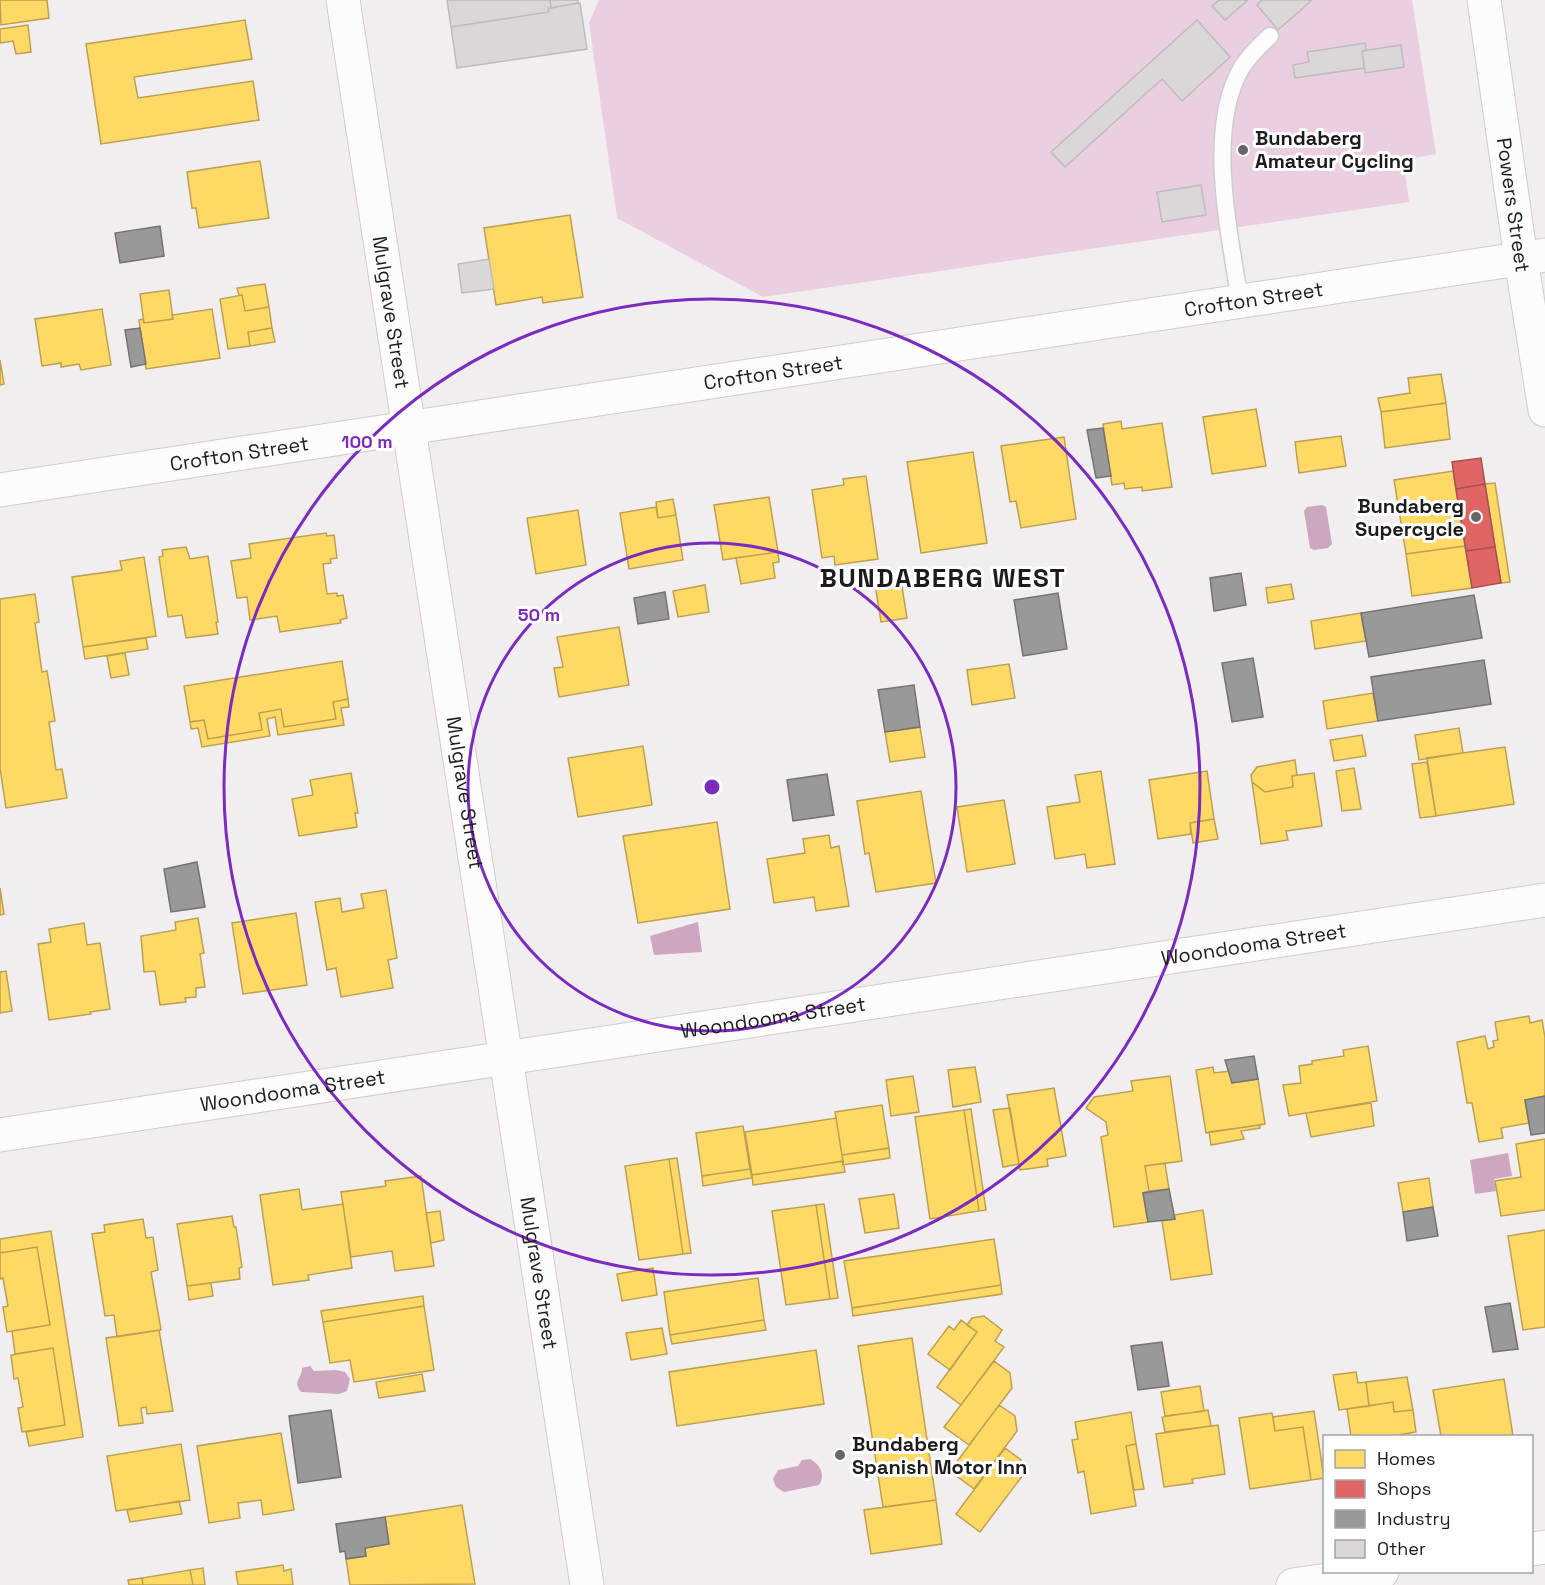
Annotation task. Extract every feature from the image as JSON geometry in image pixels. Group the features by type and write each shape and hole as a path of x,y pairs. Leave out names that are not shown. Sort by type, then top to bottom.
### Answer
{"street":[{"name":"Mulgrave Street","path":"343,0 587,1585"},
{"name":"Powers Street","path":"1484,0 1533,257 1545,410"},
{"name":"Crofton Street","path":"0,490 1533,257"},
{"name":"Woondooma Street","path":"0,1136 1545,900"},
{"path":"1293,1585 1375,1573"}],"lane":[{"path":"1240,302 1223,191 1222,150 1231,93 1238,76 1256,49 1270,36"}],"shaded area":[{"path":"599,0 1412,0 1436,154 1403,160 1409,202 763,297 617,218 589,23"},
{"path":"1322,505 1326,507 1332,544 1328,548 1314,550 1310,548 1304,511 1307,507"},
{"path":"698,922 702,952 654,955 650,936"},
{"path":"1508,1153 1512,1176 1494,1179 1496,1191 1475,1194 1470,1160"},
{"path":"310,1366 314,1371 345,1372 350,1379 347,1391 339,1394 301,1392 297,1382 302,1368"},
{"path":"810,1459 821,1470 822,1477 819,1485 784,1492 776,1487 773,1479 778,1470 798,1466 802,1460"}],"building: Homes":[{"path":"0,0 47,0 49,18 1,25"},
{"path":"245,20 252,59 134,77 138,98 253,81 259,120 101,144 86,44"},
{"path":"28,25 31,52 16,54 13,41 0,43 0,29"},
{"path":"260,161 269,218 199,228 196,208 192,208 187,172"},
{"path":"570,215 583,297 543,303 542,297 496,305 484,228"},
{"path":"265,284 269,307 245,311 242,295 239,295 237,288"},
{"path":"169,290 173,319 144,323 140,294"},
{"path":"242,295 245,311 269,307 272,328 248,332 250,346 228,349 220,299"},
{"path":"102,309 111,365 81,370 79,364 61,367 61,363 42,366 35,319"},
{"path":"212,309 220,358 146,369 139,320 143,319 144,323 173,319 172,315"},
{"path":"272,328 275,342 250,346 248,332"},
{"path":"0,360 4,384 0,385"},
{"path":"1441,374 1446,403 1381,412 1378,398 1410,393 1408,378"},
{"path":"1446,403 1450,439 1385,448 1381,412"},
{"path":"1256,409 1266,466 1212,474 1203,417"},
{"path":"1121,421 1122,429 1162,423 1172,487 1142,491 1142,487 1125,489 1124,483 1112,485 1103,424"},
{"path":"1341,436 1346,466 1299,473 1295,442"},
{"path":"1064,437 1076,519 1021,528 1016,501 1010,502 1001,446"},
{"path":"973,452 987,543 921,553 907,462"},
{"path":"1453,471 1465,546 1406,554 1394,480"},
{"path":"866,476 878,559 835,565 834,556 822,558 812,490 844,485 843,479"},
{"path":"1495,483 1510,582 1501,583 1485,484"},
{"path":"769,497 778,552 723,560 714,505"},
{"path":"673,499 676,515 658,518 656,502"},
{"path":"656,507 658,518 676,515 683,560 629,569 620,513"},
{"path":"578,510 586,565 536,574 527,518"},
{"path":"326,533 327,536 334,535 337,558 330,559 331,563 323,564 327,594 343,595 347,618 340,620 341,623 280,632 277,616 250,620 247,597 237,598 231,561 251,558 249,544"},
{"path":"1465,546 1472,588 1412,596 1406,554"},
{"path":"186,547 190,559 208,556 218,634 186,638 182,615 168,617 159,557 163,556 162,550"},
{"path":"778,552 779,562 773,563 775,578 741,584 736,558"},
{"path":"144,557 156,636 83,647 72,577 122,570 120,561"},
{"path":"901,580 907,618 881,622 875,584"},
{"path":"1291,584 1294,599 1268,603 1266,588"},
{"path":"705,585 709,612 678,617 673,591"},
{"path":"35,594 39,622 35,623 42,672 47,671 55,721 49,722 56,770 62,769 67,798 6,808 0,768 0,599"},
{"path":"1361,613 1366,641 1315,649 1311,621"},
{"path":"619,627 629,685 559,697 554,668 563,667 557,637"},
{"path":"146,638 148,649 85,659 83,647"},
{"path":"125,653 129,675 111,678 107,656"},
{"path":"342,661 348,699 333,702 336,719 284,727 281,709 259,713 262,730 208,739 204,720 190,722 184,686"},
{"path":"1009,664 1015,698 972,705 967,670"},
{"path":"1373,693 1378,721 1327,729 1323,701"},
{"path":"348,699 349,707 341,708 344,725 278,735 275,717 267,719 270,736 202,747 198,728 191,729 190,722 204,720 208,739 262,730 259,713 281,709 284,727 336,719 333,702"},
{"path":"920,727 925,757 890,762 885,732"},
{"path":"1459,728 1463,753 1419,760 1415,735"},
{"path":"1362,735 1366,756 1334,761 1330,740"},
{"path":"643,746 652,805 578,817 568,758"},
{"path":"1505,747 1514,804 1436,816 1427,758"},
{"path":"1295,760 1297,775 1292,776 1293,787 1265,792 1252,782 1251,775 1257,767"},
{"path":"1427,762 1436,816 1420,818 1412,764"},
{"path":"1354,768 1361,809 1342,811 1336,771"},
{"path":"1101,771 1115,864 1087,868 1085,854 1055,859 1047,807 1080,802 1075,775"},
{"path":"1207,771 1214,819 1190,823 1191,834 1158,839 1149,780"},
{"path":"351,773 358,813 355,813 357,827 299,836 292,799 313,795 310,780"},
{"path":"1314,773 1322,826 1286,831 1288,840 1261,844 1252,782 1265,792 1293,787 1292,776"},
{"path":"921,791 936,883 876,892 869,853 865,854 857,801"},
{"path":"1004,800 1015,864 967,872 957,807"},
{"path":"1214,819 1218,839 1193,843 1190,823"},
{"path":"717,822 730,909 638,923 623,836"},
{"path":"829,835 831,848 839,846 849,906 816,911 814,897 774,903 767,859 805,853 803,839"},
{"path":"0,888 4,914 0,915"},
{"path":"386,890 397,958 388,960 393,988 341,997 336,968 327,970 315,902 340,898 342,912 364,908 361,894"},
{"path":"296,913 307,985 243,994 232,923"},
{"path":"198,918 204,953 200,954 205,987 196,988 196,997 185,998 186,1002 160,1005 155,971 144,972 141,936 176,930 175,922"},
{"path":"84,923 87,945 100,943 110,1009 49,1020 38,944 51,942 49,929"},
{"path":"6,971 12,1011 0,1013 0,972"},
{"path":"1529,1016 1530,1023 1542,1020 1545,1038 1545,1096 1525,1100 1529,1123 1501,1128 1503,1138 1479,1142 1472,1103 1467,1103 1457,1042 1485,1036 1488,1049 1494,1047 1493,1041 1498,1040 1495,1022"},
{"path":"1368,1046 1377,1101 1289,1116 1283,1085 1301,1083 1299,1066 1312,1064 1312,1061 1344,1056 1343,1050"},
{"path":"975,1067 981,1102 953,1107 948,1070"},
{"path":"1213,1067 1214,1073 1230,1071 1232,1083 1258,1079 1265,1124 1206,1133 1196,1070"},
{"path":"913,1076 919,1112 891,1116 886,1080"},
{"path":"1170,1076 1182,1161 1145,1166 1149,1191 1143,1193 1148,1222 1114,1227 1101,1137 1108,1135 1106,1122 1086,1108 1094,1097 1133,1091 1131,1081"},
{"path":"1054,1088 1066,1156 1047,1159 1048,1166 1020,1170 1007,1095"},
{"path":"1371,1103 1374,1126 1311,1137 1306,1113"},
{"path":"882,1105 889,1148 842,1155 835,1112"},
{"path":"1010,1108 1019,1164 1003,1167 993,1110"},
{"path":"971,1109 986,1210 979,1211 964,1110"},
{"path":"964,1110 979,1211 930,1219 915,1117"},
{"path":"836,1118 843,1161 752,1175 745,1132"},
{"path":"1260,1125 1260,1128 1241,1131 1244,1139 1211,1145 1209,1132"},
{"path":"743,1126 750,1169 702,1176 696,1133"},
{"path":"1545,1139 1545,1210 1501,1216 1495,1181 1521,1177 1516,1144"},
{"path":"889,1148 890,1158 843,1165 842,1155"},
{"path":"677,1158 691,1253 683,1254 669,1159"},
{"path":"669,1159 683,1254 639,1260 625,1166"},
{"path":"843,1161 845,1172 753,1185 752,1175"},
{"path":"1165,1163 1169,1189 1149,1191 1145,1166"},
{"path":"750,1169 752,1178 703,1186 702,1176"},
{"path":"421,1176 434,1266 395,1271 392,1251 351,1257 341,1192 386,1186 385,1181"},
{"path":"1429,1178 1433,1207 1403,1212 1398,1183"},
{"path":"299,1189 302,1210 343,1204 352,1268 308,1275 309,1280 273,1285 260,1195"},
{"path":"894,1194 899,1228 865,1233 859,1199"},
{"path":"824,1204 838,1298 830,1299 816,1205"},
{"path":"816,1205 830,1299 786,1305 772,1211"},
{"path":"1203,1210 1212,1274 1171,1280 1162,1221 1175,1219 1174,1215"},
{"path":"440,1211 444,1240 431,1243 426,1213"},
{"path":"232,1216 234,1227 236,1227 242,1267 239,1268 240,1279 187,1286 177,1224"},
{"path":"143,1219 146,1238 153,1237 158,1270 151,1272 161,1330 117,1337 114,1315 105,1316 92,1234 105,1232 104,1225"},
{"path":"1545,1230 1545,1327 1523,1330 1508,1236"},
{"path":"51,1231 83,1437 29,1446 26,1432 65,1425 53,1348 15,1354 12,1331 50,1325 37,1247 0,1253 0,1239"},
{"path":"994,1239 1001,1285 852,1308 844,1261"},
{"path":"37,1247 50,1325 7,1332 3,1307 8,1306 3,1278 0,1279 0,1253"},
{"path":"653,1268 657,1295 622,1301 617,1274"},
{"path":"758,1278 764,1320 670,1335 664,1292"},
{"path":"211,1283 213,1296 189,1300 187,1286"},
{"path":"1001,1285 1002,1294 853,1316 852,1308"},
{"path":"423,1296 424,1306 323,1322 321,1311"},
{"path":"424,1306 434,1370 354,1382 350,1360 330,1363 323,1322"},
{"path":"984,1316 1002,1330 995,1341 1004,1347 961,1405 937,1387 977,1332 967,1325 972,1318"},
{"path":"764,1320 766,1330 672,1344 670,1335"},
{"path":"961,1320 977,1332 950,1370 928,1354 949,1326 954,1330"},
{"path":"662,1328 667,1354 631,1360 626,1333"},
{"path":"159,1330 173,1411 147,1414 146,1407 141,1408 143,1423 119,1426 106,1338"},
{"path":"912,1338 936,1500 883,1507 858,1346"},
{"path":"53,1348 65,1425 22,1432 18,1408 23,1407 18,1378 14,1379 11,1355"},
{"path":"816,1350 824,1404 677,1426 669,1372"},
{"path":"994,1361 1010,1373 1012,1388 969,1445 944,1427"},
{"path":"1356,1372 1358,1383 1366,1382 1369,1406 1339,1410 1333,1375"},
{"path":"422,1374 425,1391 379,1398 376,1382"},
{"path":"1407,1377 1413,1410 1394,1412 1393,1402 1369,1406 1366,1382"},
{"path":"1504,1379 1513,1435 1441,1435 1433,1390"},
{"path":"1200,1386 1204,1411 1165,1416 1161,1392"},
{"path":"1393,1402 1394,1412 1413,1410 1416,1432 1399,1435 1351,1435 1347,1409"},
{"path":"999,1405 1015,1416 1017,1431 974,1489 950,1471"},
{"path":"1208,1410 1211,1426 1165,1432 1162,1417"},
{"path":"1314,1411 1323,1478 1311,1480 1303,1427 1275,1431 1273,1417"},
{"path":"1131,1412 1136,1444 1126,1446 1136,1506 1091,1514 1084,1471 1078,1473 1072,1440 1078,1439 1075,1422"},
{"path":"1272,1413 1275,1431 1303,1427 1311,1480 1250,1489 1239,1418"},
{"path":"1218,1425 1225,1474 1192,1479 1193,1483 1164,1487 1156,1434"},
{"path":"281,1433 294,1510 263,1515 261,1500 238,1503 240,1518 209,1523 197,1446"},
{"path":"181,1444 190,1500 116,1511 107,1456"},
{"path":"1136,1444 1144,1489 1134,1490 1126,1446"},
{"path":"1005,1448 1021,1460 1023,1475 980,1532 956,1514"},
{"path":"936,1500 942,1544 871,1554 864,1510"},
{"path":"179,1501 182,1514 130,1522 127,1510"},
{"path":"462,1505 475,1584 350,1585 346,1559 366,1556 365,1548 389,1544 385,1517"},
{"path":"283,1565 284,1571 291,1569 293,1585 238,1585 236,1572"},
{"path":"203,1568 205,1585 193,1585 190,1570"},
{"path":"190,1570 193,1585 143,1585 142,1578"},
{"path":"142,1578 143,1585 129,1585 128,1580"}],"building: Shops":[{"path":"1481,458 1485,484 1456,489 1452,462"},
{"name":"Bundaberg Supercycle","path":"1485,484 1495,547 1466,551 1456,489"},
{"path":"1495,547 1501,583 1472,588 1466,551"}],"building: Industry":[{"path":"160,226 164,256 120,263 115,233"},
{"path":"140,328 146,364 131,367 125,330"},
{"path":"1103,428 1111,476 1096,478 1087,430"},
{"path":"1241,573 1246,605 1214,611 1210,578"},
{"path":"665,592 669,619 638,624 634,598"},
{"path":"1058,593 1067,649 1023,656 1014,600"},
{"path":"1474,595 1482,638 1369,657 1361,613"},
{"path":"1253,658 1263,717 1232,722 1222,663"},
{"path":"1484,660 1491,704 1378,721 1371,677"},
{"path":"914,685 920,727 885,732 878,690"},
{"path":"827,774 834,815 793,821 787,780"},
{"path":"197,862 205,907 171,912 164,869"},
{"path":"1254,1056 1258,1079 1232,1083 1225,1060"},
{"path":"1545,1096 1545,1133 1531,1135 1525,1100"},
{"path":"1169,1189 1175,1219 1148,1222 1143,1193"},
{"path":"1433,1207 1438,1236 1407,1241 1403,1212"},
{"path":"1510,1303 1518,1349 1493,1352 1485,1307"},
{"path":"1162,1342 1169,1386 1138,1390 1131,1346"},
{"path":"331,1410 341,1477 298,1483 289,1416"},
{"path":"385,1517 389,1544 365,1548 366,1556 346,1559 345,1551 340,1552 336,1524"}],"building: Other":[{"path":"447,0 550,0 551,8 548,8 549,12 451,27"},
{"path":"550,0 578,0 578,3 551,8"},
{"path":"1219,0 1248,0 1225,20 1212,6"},
{"path":"1262,0 1312,0 1278,30 1257,5"},
{"path":"580,3 587,49 457,68 451,27 549,12 548,8"},
{"path":"1197,20 1230,57 1182,101 1162,79 1065,167 1051,152"},
{"path":"1365,43 1366,51 1362,51 1364,68 1295,78 1293,65 1309,62 1307,52"},
{"path":"1401,45 1404,67 1365,73 1362,51"},
{"path":"1201,185 1206,215 1162,222 1157,192"},
{"path":"489,259 494,289 462,293 458,264"}],"place":[{"name":"Bundaberg Amateur Cycling","path":"1243,150"},
{"name":"Bundaberg Supercycle","path":"1476,517"},
{"name":"Bundaberg Spanish Motor Inn","path":"840,1455"}],"district":[{"name":"BUNDABERG WEST","path":"943,578"}]}
